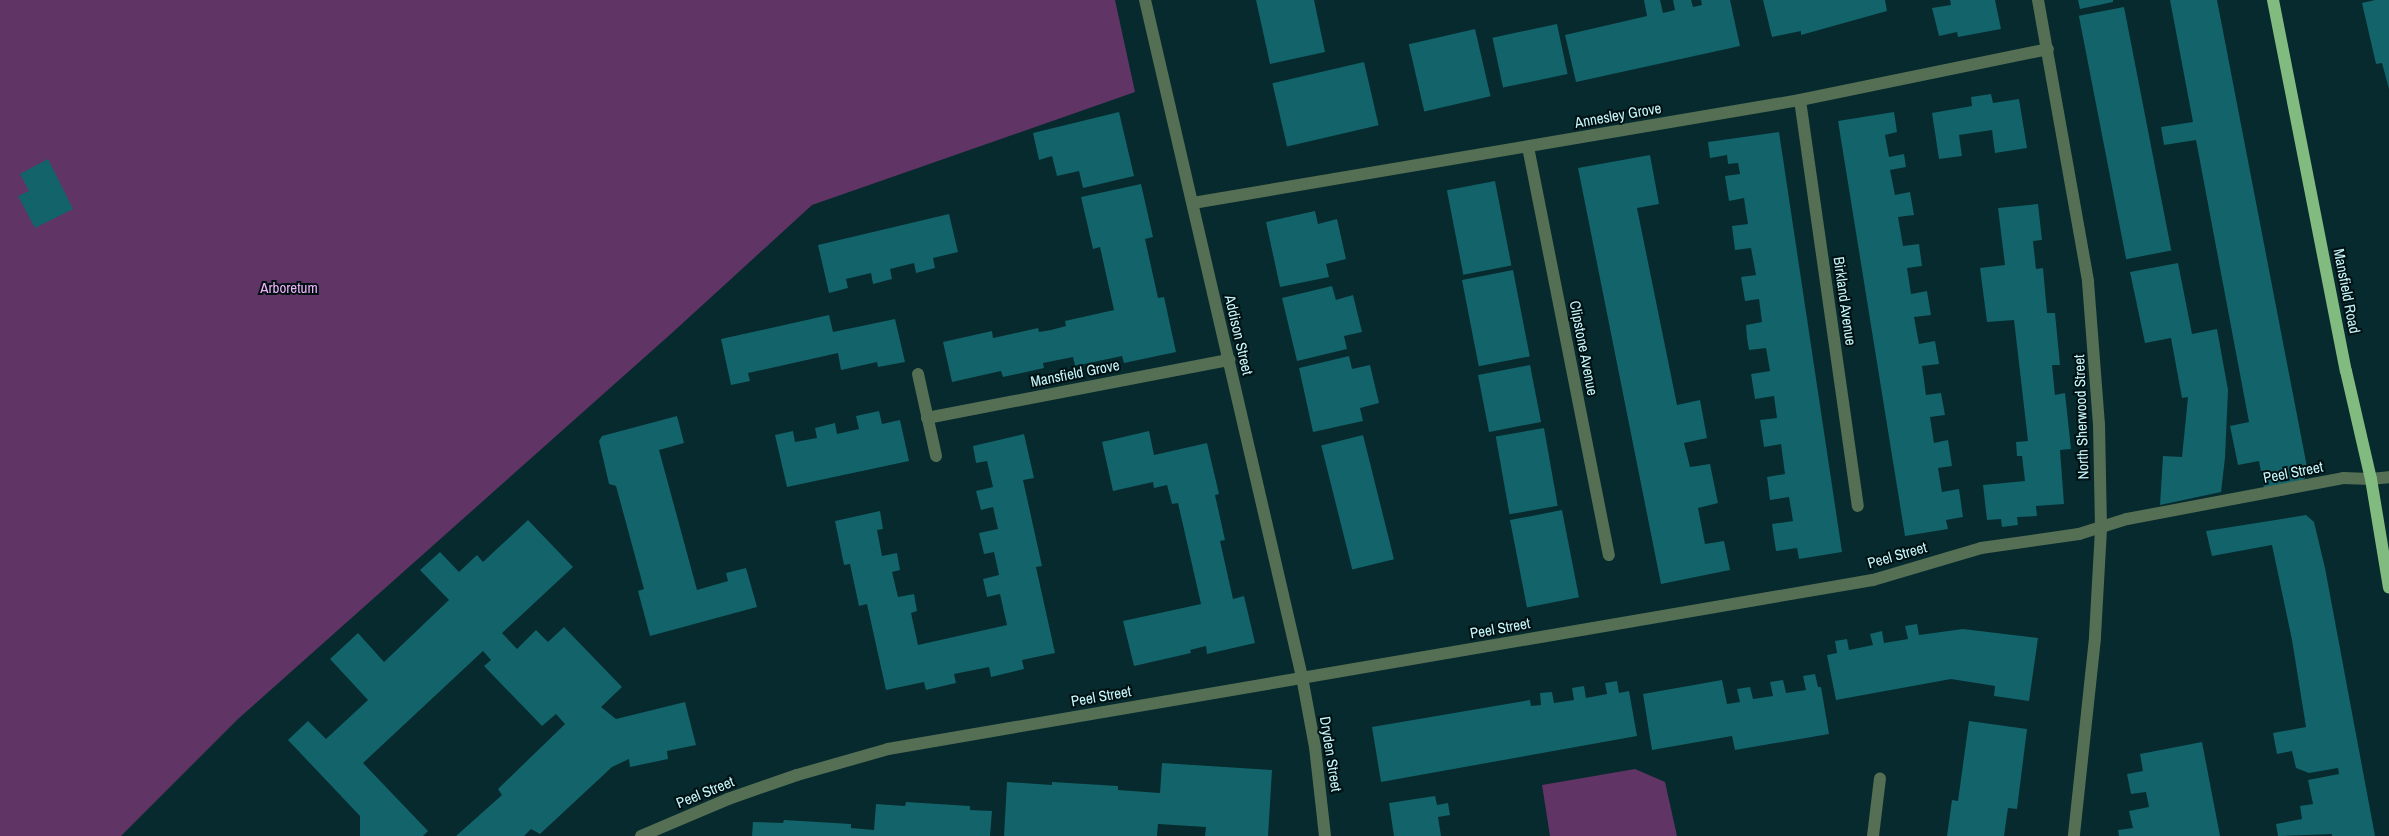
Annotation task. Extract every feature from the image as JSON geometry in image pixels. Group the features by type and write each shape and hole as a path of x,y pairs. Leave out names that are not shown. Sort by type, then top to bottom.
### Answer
{"main road":[{"name":"Mansfield Road","path":"2273,0 2346,371 2371,479 2389,588"}],"street":[{"name":"Addison Street","path":"1145,0 1302,678"},
{"name":"North Sherwood Street","path":"2038,0 2088,282 2099,424 2101,529 2095,638 2074,836"},
{"name":"Annesley Grove","path":"1193,203 1800,100 2048,49"},
{"name":"Birkland Avenue","path":"1800,100 1858,506"},
{"name":"Clipstone Avenue","path":"1528,147 1608,555"},
{"name":"Mansfield Grove","path":"927,418 1228,360"},
{"path":"918,374 936,456"},
{"name":"Peel Street","path":"641,836 796,775 888,749 1873,580 1981,548 2101,529 2127,519 2273,493 2343,478 2371,479 2389,477"},
{"name":"Dryden Street","path":"1302,678 1315,747 1325,836"},
{"path":"1872,836 1880,778"}],"green space":[{"name":"Arboretum","path":"0,0 1115,0 1135,92 812,205 673,332 238,719 121,836 0,836"},
{"path":"1635,769 1665,782 1677,836 1550,836 1542,785"}],"building":[{"path":"1256,0 1314,0 1325,52 1270,64"},
{"path":"1644,0 1660,0 1663,13 1675,10 1673,0 1691,0 1693,7 1702,5 1701,0 1730,0 1740,46 1576,82 1565,35 1647,16"},
{"path":"1763,0 1885,0 1887,11 1801,35 1801,31 1772,37"},
{"path":"1950,0 1995,0 2001,29 1958,37 1957,32 1939,36 1932,8 1951,5"},
{"path":"2078,0 2113,0 2113,2 2080,9"},
{"path":"2170,0 2217,0 2307,467 2305,478 2302,481 2264,488 2259,461 2238,465 2230,426 2249,422 2196,140 2164,145 2161,127 2193,122"},
{"path":"2375,0 2389,0 2389,89 2382,63 2376,64 2362,3"},
{"path":"2124,7 2171,250 2126,259 2079,16"},
{"path":"1557,24 1568,74 1503,88 1492,38"},
{"path":"1475,29 1491,96 1424,112 1409,44"},
{"path":"1364,62 1379,125 1287,146 1272,83"},
{"path":"1991,94 1993,103 2019,99 2027,148 1995,153 1992,130 1959,135 1962,156 1939,159 1932,113 1972,106 1971,97"},
{"path":"1119,112 1134,176 1083,188 1079,171 1057,176 1052,156 1039,160 1033,133"},
{"path":"1894,112 1897,132 1885,135 1889,157 1904,154 1906,167 1890,170 1895,195 1910,192 1914,215 1898,217 1903,246 1919,244 1922,266 1907,268 1911,294 1927,291 1931,315 1914,317 1919,344 1935,341 1939,364 1922,366 1926,395 1941,393 1945,415 1930,417 1934,443 1948,440 1952,466 1938,468 1942,492 1959,489 1963,517 1946,520 1948,529 1905,536 1838,121"},
{"path":"1779,132 1842,552 1799,559 1797,548 1776,551 1772,524 1793,521 1789,497 1770,500 1767,477 1785,474 1781,444 1764,447 1760,420 1777,418 1774,396 1755,399 1751,374 1770,371 1766,348 1749,350 1747,338 1746,325 1762,322 1759,299 1745,301 1741,277 1756,275 1751,248 1735,250 1732,226 1748,224 1744,198 1729,201 1725,176 1740,174 1738,163 1728,164 1727,155 1710,158 1708,142"},
{"path":"1650,155 1659,204 1637,208 1677,405 1700,400 1707,438 1684,443 1690,467 1710,464 1718,503 1698,508 1705,544 1724,541 1730,570 1661,584 1578,168"},
{"path":"48,159 73,209 35,228 18,196 29,191 20,174"},
{"path":"1495,181 1511,265 1463,275 1447,190"},
{"path":"1141,184 1153,237 1145,239 1158,298 1164,297 1176,352 1124,363 1122,356 1075,366 1073,357 1043,363 1044,368 1003,377 1001,371 952,382 943,342 992,331 993,338 1038,328 1039,332 1051,330 1066,326 1065,321 1114,310 1100,247 1093,249 1081,197"},
{"path":"2038,204 2042,240 2033,241 2036,269 2043,268 2047,313 2055,313 2060,365 2052,365 2055,395 2065,393 2071,449 2060,450 2064,504 2036,506 2037,516 2017,517 2018,525 2002,527 2001,519 1987,520 1983,485 2025,481 2022,456 2017,456 2016,442 2028,441 2014,320 1987,322 1980,268 2005,265 1998,208"},
{"path":"1315,211 1318,224 1337,219 1346,259 1326,264 1329,277 1280,287 1266,222"},
{"path":"949,214 958,252 933,258 935,268 916,273 914,263 890,269 892,279 873,284 871,273 846,279 848,288 829,293 818,245"},
{"path":"2178,263 2192,334 2217,329 2228,390 2225,458 2221,492 2160,505 2163,456 2182,457 2188,397 2182,398 2171,338 2145,343 2130,272"},
{"path":"1513,270 1530,356 1479,366 1462,280"},
{"path":"1332,286 1336,300 1353,295 1362,332 1344,336 1347,349 1297,361 1282,298"},
{"path":"829,315 833,332 895,319 905,362 878,367 877,362 841,370 838,353 748,373 750,381 731,385 721,339"},
{"path":"1349,356 1352,369 1370,365 1379,403 1360,408 1363,421 1313,432 1299,368"},
{"path":"1530,365 1541,422 1489,432 1478,375"},
{"path":"879,411 882,424 900,420 909,461 787,487 775,435 793,431 795,442 817,438 815,428 835,423 837,434 859,429 856,416"},
{"path":"677,416 684,443 659,450 697,590 728,581 726,573 746,568 757,607 650,636 638,591 644,589 616,486 609,484 599,441 602,436"},
{"path":"1544,428 1558,506 1509,514 1496,437"},
{"path":"1149,431 1154,455 1207,443 1219,494 1215,495 1225,540 1220,541 1233,599 1244,596 1255,643 1207,654 1206,646 1190,650 1191,653 1134,666 1123,621 1201,604 1178,503 1172,504 1167,485 1154,488 1153,482 1113,491 1102,442"},
{"path":"1024,434 1034,478 1023,480 1042,566 1036,567 1055,653 1022,660 1024,669 991,677 989,667 954,674 956,683 926,690 924,682 886,690 867,604 859,606 850,564 844,565 835,521 880,511 883,529 877,530 882,556 897,553 900,570 892,572 898,597 914,594 917,611 911,613 918,645 1007,625 1000,594 987,597 983,579 999,575 994,552 984,554 979,533 998,529 993,507 981,510 976,491 993,487 987,461 976,463 973,446"},
{"path":"1363,435 1394,559 1352,570 1321,445"},
{"path":"1562,510 1579,597 1527,607 1510,520"},
{"path":"2306,515 2314,522 2325,568 2375,836 2332,836 2332,834 2278,836 2276,824 2302,819 2300,806 2313,804 2308,780 2339,774 2338,768 2309,773 2296,768 2292,751 2277,754 2273,733 2306,727 2292,640 2272,545 2212,556 2206,531"},
{"path":"528,520 573,567 502,633 517,649 536,630 548,642 564,627 622,687 601,707 616,719 685,702 696,745 667,751 668,759 630,767 629,759 612,767 540,834 531,829 524,836 456,836 502,795 498,789 565,724 556,714 542,726 484,666 491,660 483,651 363,763 428,831 423,836 360,836 360,816 288,740 308,721 326,739 368,700 330,659 358,633 384,662 449,600 420,570 440,552 459,572 477,555 483,562"},
{"path":"1917,624 1919,635 1963,629 2038,638 2029,701 1994,696 1995,686 1951,679 1836,700 1827,655 1837,653 1835,641 1847,639 1849,650 1873,645 1870,634 1882,631 1884,643 1908,639 1905,626"},
{"path":"1815,674 1818,687 1821,687 1829,734 1735,750 1732,736 1652,750 1643,694 1722,680 1727,704 1740,702 1737,689 1750,687 1753,699 1773,696 1770,682 1783,680 1786,693 1806,690 1803,676"},
{"path":"1617,681 1619,693 1629,691 1637,736 1381,782 1372,727 1530,700 1531,706 1541,705 1540,693 1552,692 1554,703 1574,700 1572,688 1584,686 1586,698 1607,694 1605,683"},
{"path":"1969,721 2027,729 2017,809 2008,808 2004,836 1947,836 1952,800 1958,801"},
{"path":"2202,742 2220,836 2119,836 2118,830 2133,828 2129,811 2149,807 2146,792 2131,794 2127,774 2143,771 2140,754"},
{"path":"1162,763 1272,770 1268,836 1205,836 1206,827 1158,824 1157,836 1004,836 1007,782 1052,785 1052,782 1118,786 1118,790 1160,793"},
{"path":"1435,796 1437,805 1448,803 1450,815 1438,817 1441,836 1394,836 1389,803"},
{"path":"906,802 970,806 970,810 992,811 990,836 752,836 753,822 783,823 784,820 851,824 851,828 874,830 876,804 905,806"}]}
